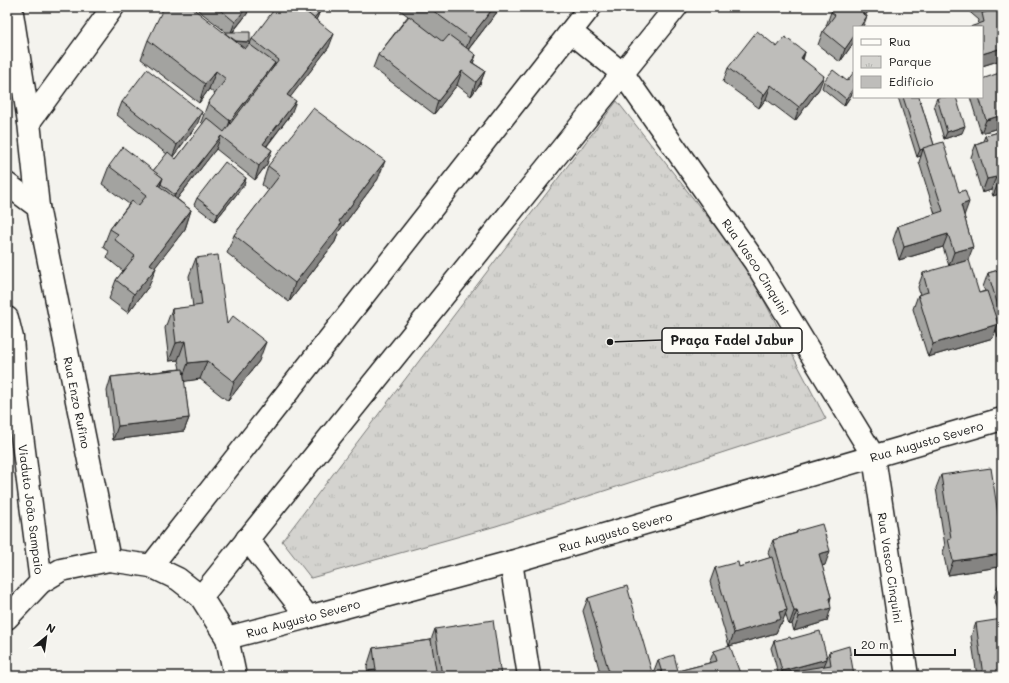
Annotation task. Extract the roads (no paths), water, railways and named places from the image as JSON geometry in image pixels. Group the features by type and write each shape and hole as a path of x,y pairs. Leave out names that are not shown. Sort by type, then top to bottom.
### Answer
{"street":[{"path":"11,7 29,122 38,207"},
{"path":"29,122 113,7"},
{"path":"151,566 590,7"},
{"path":"201,597 676,7"},
{"name":"Rua Vasco Cinquini","path":"571,32 623,74 755,262 874,457 907,676"},
{"path":"7,184 38,207"},
{"name":"Rua Enzo Rufino","path":"38,207 47,244 109,560"},
{"name":"Viaduto João Sampaio","path":"7,318 12,338 16,389 41,582"},
{"name":"Rua Augusto Severo","path":"228,638 511,562 1002,419"},
{"path":"247,540 308,616"},
{"path":"7,618 41,582 61,570 109,560 151,566 178,579 201,597 228,638 235,676"},
{"path":"511,562 529,676"}],"place":[{"name":"Praça Fadel Jabur","path":"610,342"}]}
